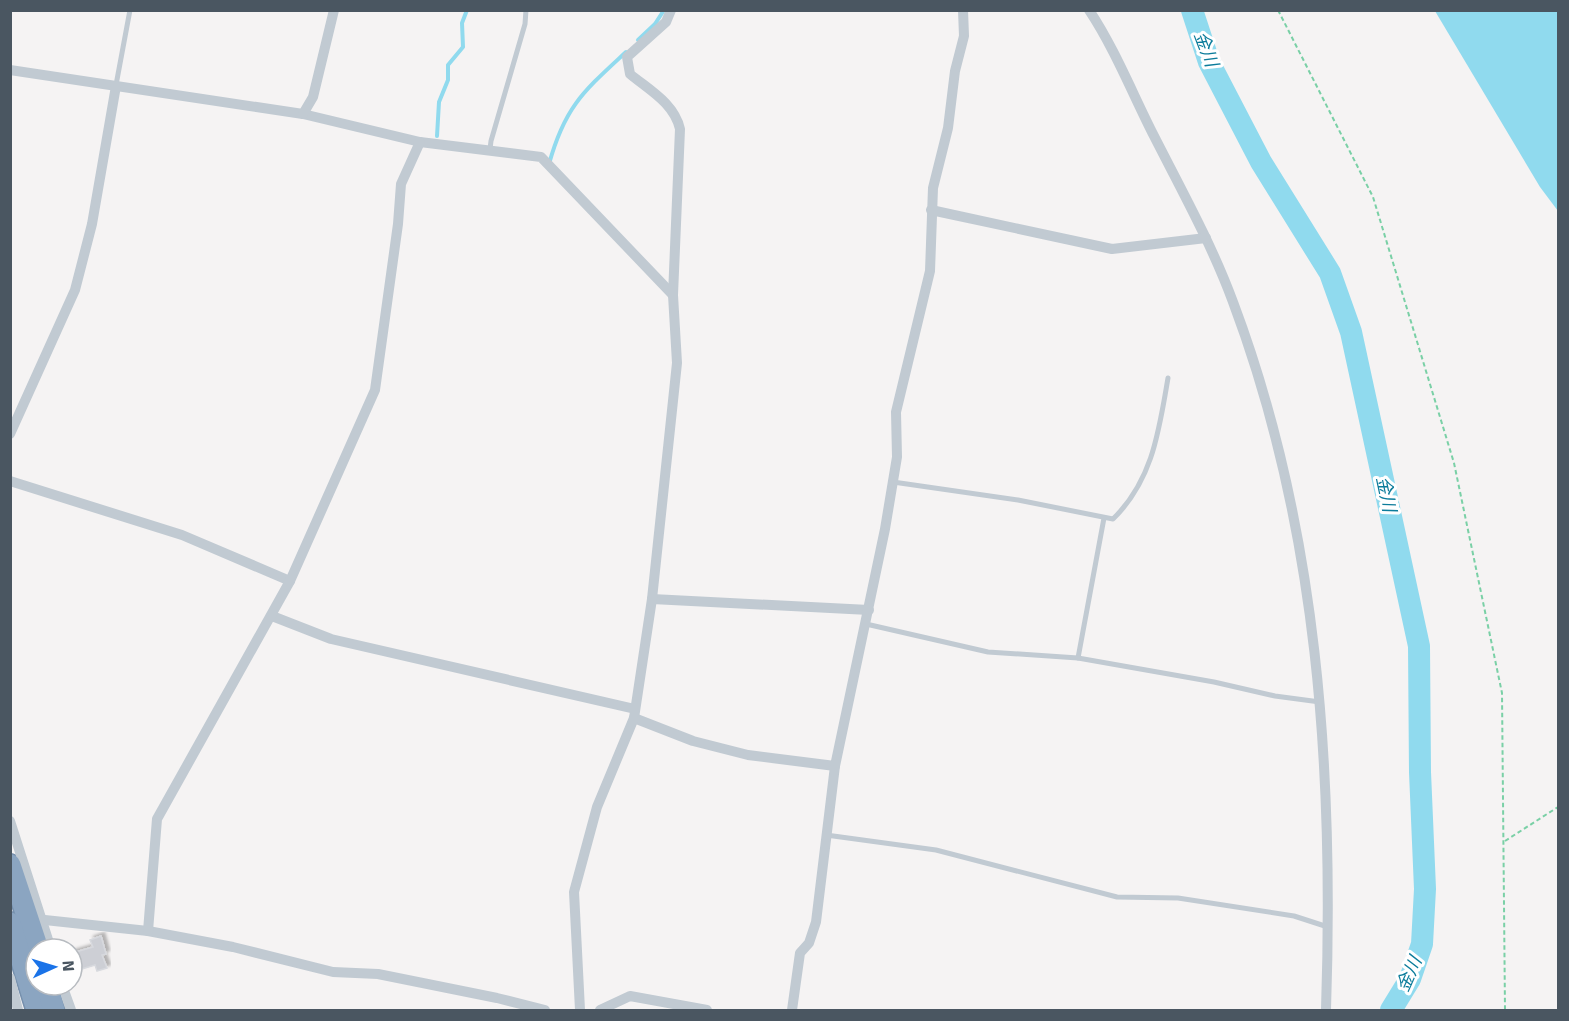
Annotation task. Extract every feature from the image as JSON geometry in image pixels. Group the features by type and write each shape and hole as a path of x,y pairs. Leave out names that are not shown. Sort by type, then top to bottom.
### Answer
{"highway":[{"path":"10,865 23,919 37,1011"},
{"path":"23,919 32,937"}],"street":[{"path":"303,114 314,97 333,10"},
{"path":"580,1011 574,892 597,807 635,714 652,599 677,363 673,295 680,129 678,117 669,105 630,74 627,57 666,22 671,10"},
{"path":"792,1011 800,953 809,943 816,922 835,766 869,610 893,482 897,457 896,412 930,271 931,210 964,36 963,10"},
{"path":"1089,10 1206,238 1233,302 1258,375 1280,463 1299,550 1321,702 1329,861 1326,1011"},
{"path":"10,70 303,114 420,142 541,157 673,295"},
{"path":"10,434 75,290 92,224 116,86"},
{"path":"148,932 158,819 290,581 375,390 398,224 401,184 420,142"},
{"path":"931,210 1112,249 1206,238"},
{"path":"10,481 182,535 290,581"},
{"path":"652,599 869,610"},
{"path":"272,616 331,639 635,714 693,741 748,756 835,766"},
{"path":"10,821 23,919 40,937"},
{"path":"23,919 148,932 233,947 333,972 378,974 497,998 545,1011"},
{"path":"10,978 18,1011"},
{"path":"600,1011 630,996 706,1011"}],"lane":[{"path":"116,86 130,10"},
{"path":"490,149 490,141 525,24 526,10"},
{"path":"893,482 1018,500 1113,519 1127,505 1155,452 1168,378"},
{"path":"1078,658 1104,518"},
{"path":"866,624 988,652 1078,658 1214,682 1275,696 1321,702"},
{"path":"826,835 936,850 1117,897 1178,898 1294,916 1329,928"}],"path":[{"path":"1278,10 1373,197 1454,463 1502,693 1505,1011"},
{"path":"1505,841 1558,807"}],"water":[{"path":"1435,11 1558,11 1558,211 1540,187"}],"building":[{"path":"101,936 106,954 102,955 107,968 97,971 95,965 84,968 84,950 93,947 90,940"}],"waterway":[{"path":"437,136 439,102 448,80 448,65 463,47 462,23 467,10"},
{"path":"638,40 655,24 664,10"},
{"name":"金川","path":"1192,10 1209,62 1261,162 1330,273 1351,332 1419,646 1420,772 1425,889 1422,944 1410,979 1391,1010"},
{"path":"549,164 569,113 587,89 626,52"}]}
